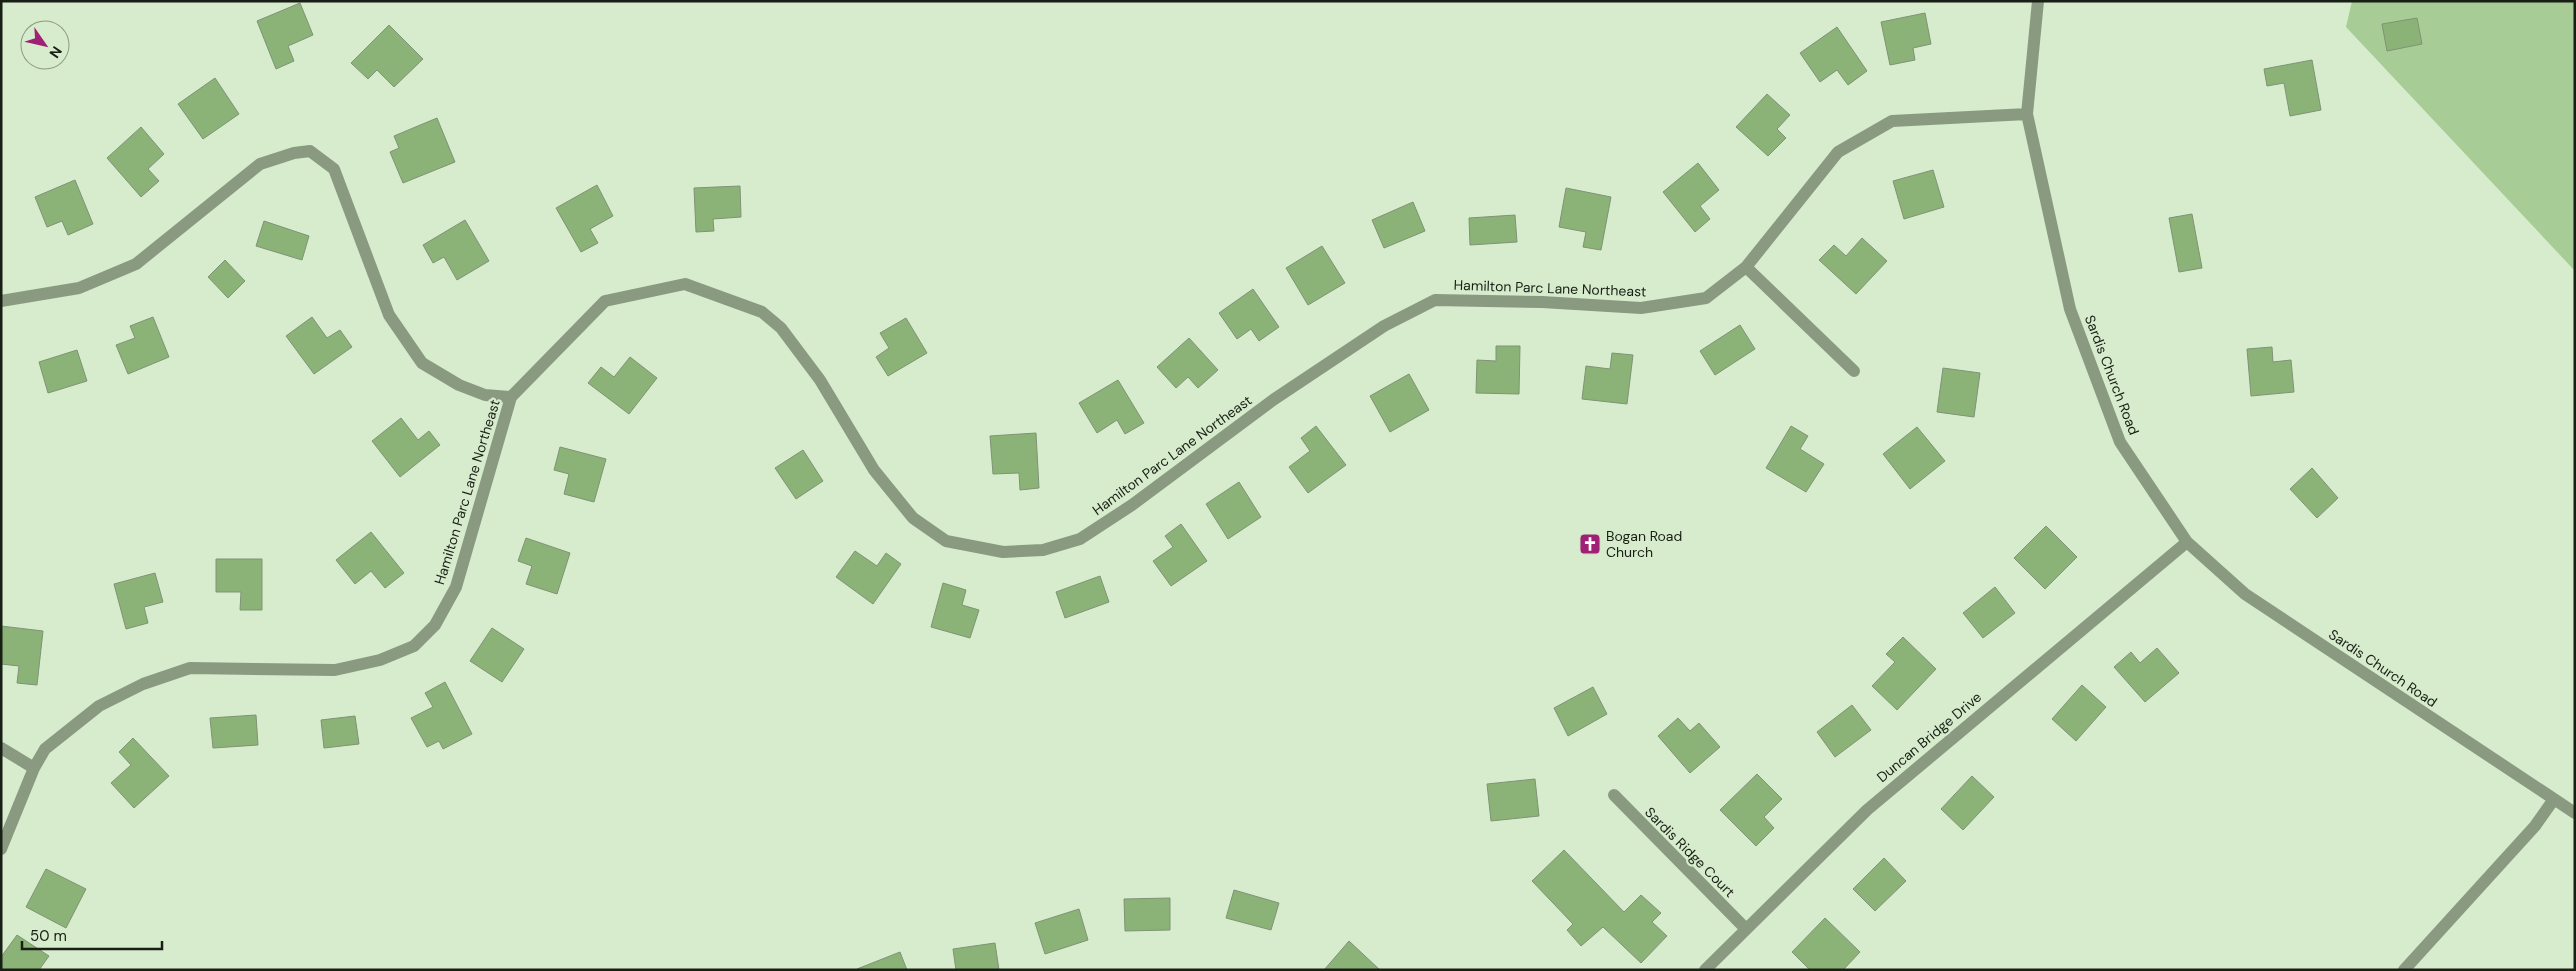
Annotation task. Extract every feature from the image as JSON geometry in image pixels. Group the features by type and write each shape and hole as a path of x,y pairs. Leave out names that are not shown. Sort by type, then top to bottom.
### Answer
{"street":[{"name":"Sardis Church Road","path":"2038,1 2027,114 2070,309 2120,442 2186,542 2245,594 2575,813"},
{"name":"Hamilton Parc Lane Northeast","path":"1,849 34,768 46,749 99,706 143,684 190,668 335,670 380,660 414,646 434,625 456,587 511,397 605,301 686,284 762,312 781,328 820,380 874,470 913,518 946,542 1004,552 1043,550 1080,538 1132,505 1281,395 1384,326 1435,300 1542,302 1641,308 1706,298 1746,267 1838,152 1892,121 2027,114"},
{"path":"1,301 79,288 136,264 260,164 294,152 310,151 334,169 389,315 422,363 459,386 485,395 511,397"},
{"path":"1746,267 1854,371"},
{"name":"Duncan Bridge Drive","path":"1705,970 1867,810 2186,542"},
{"path":"1,748 34,768"},
{"name":"Sardis Ridge Court","path":"1614,795 1746,929"},
{"path":"2404,970 2535,826 2554,799"}],"green space":[{"path":"2352,1 2575,1 2575,271 2346,27"}],"building":[{"path":"300,3 313,35 288,46 294,61 276,69 257,21"},
{"path":"1925,13 1931,44 1913,48 1915,60 1890,65 1881,22"},
{"path":"2417,18 2422,44 2387,51 2382,24"},
{"path":"389,25 423,59 394,87 377,70 368,79 351,63"},
{"path":"1837,27 1867,71 1848,85 1837,70 1820,82 1800,53"},
{"path":"2312,60 2321,110 2290,116 2284,83 2267,86 2264,69"},
{"path":"215,78 239,114 203,139 178,104"},
{"path":"1767,94 1790,115 1777,129 1786,138 1768,156 1736,127"},
{"path":"437,118 455,162 403,183 390,152 399,148 394,136"},
{"path":"141,127 164,154 148,169 159,181 141,197 107,158"},
{"path":"1698,163 1719,190 1700,206 1710,219 1695,232 1663,192"},
{"path":"1933,170 1944,207 1904,219 1893,181"},
{"path":"75,180 93,224 68,235 62,221 47,227 35,197"},
{"path":"597,185 613,216 590,229 598,243 581,252 556,208"},
{"path":"740,186 741,217 713,219 714,231 696,232 694,188"},
{"path":"1566,188 1611,197 1601,250 1583,247 1586,232 1559,227"},
{"path":"1413,202 1425,231 1384,248 1372,220"},
{"path":"2192,214 2202,268 2179,272 2169,218"},
{"path":"1515,215 1517,242 1470,245 1469,218"},
{"path":"465,220 489,261 457,280 444,257 433,263 423,245"},
{"path":"264,221 309,236 302,260 256,246"},
{"path":"1862,238 1887,261 1856,294 1819,260 1834,245 1846,256"},
{"path":"1322,246 1345,283 1308,305 1286,268"},
{"path":"225,260 245,281 228,298 208,277"},
{"path":"1253,289 1279,327 1259,341 1251,329 1237,339 1219,313"},
{"path":"153,317 169,357 128,374 116,345 135,338 130,326"},
{"path":"312,317 327,338 340,330 352,347 314,374 286,336"},
{"path":"906,318 927,353 888,376 876,357 889,348 880,333"},
{"path":"1740,325 1755,349 1715,375 1700,351"},
{"path":"1189,338 1218,370 1198,388 1188,377 1176,388 1157,367"},
{"path":"1496,346 1520,346 1519,394 1476,393 1477,360 1496,361"},
{"path":"2272,347 2273,362 2291,360 2294,392 2251,396 2247,349"},
{"path":"77,350 87,381 48,393 39,362"},
{"path":"1612,353 1633,355 1627,404 1582,399 1586,366 1610,369"},
{"path":"630,357 657,378 629,414 588,383 601,367 614,377"},
{"path":"1943,368 1980,373 1974,417 1937,412"},
{"path":"1409,374 1429,410 1390,432 1370,396"},
{"path":"1118,380 1144,423 1125,434 1117,420 1097,433 1079,403"},
{"path":"401,418 418,440 429,431 440,445 400,477 372,441"},
{"path":"1316,426 1346,465 1308,493 1289,467 1310,451 1301,438"},
{"path":"1791,426 1808,436 1800,449 1824,464 1806,492 1766,468"},
{"path":"1917,427 1945,461 1910,489 1883,454"},
{"path":"1036,433 1039,488 1020,490 1019,473 993,474 990,436"},
{"path":"560,447 606,459 594,502 564,494 569,474 554,470"},
{"path":"803,450 823,481 796,499 775,468"},
{"path":"2312,468 2338,498 2317,518 2290,489"},
{"path":"1239,482 1261,517 1228,539 1206,504"},
{"path":"1181,524 1207,561 1171,586 1153,561 1173,547 1165,536"},
{"path":"2046,526 2077,557 2045,589 2014,558"},
{"path":"371,532 404,573 385,588 371,571 355,584 336,560"},
{"path":"526,538 570,553 557,594 526,584 532,566 518,561"},
{"path":"855,551 877,566 886,553 901,564 873,604 836,577"},
{"path":"216,559 262,559 262,610 240,610 241,592 216,592"},
{"path":"155,573 163,602 144,607 148,623 126,629 114,584"},
{"path":"1100,576 1109,602 1065,618 1056,592"},
{"path":"943,583 966,590 962,605 979,610 970,638 931,627"},
{"path":"1995,587 2015,613 1983,638 1963,613"},
{"path":"1,626 43,631 37,685 17,683 19,666 1,664"},
{"path":"492,628 524,649 502,682 470,661"},
{"path":"1903,637 1936,669 1897,710 1872,686 1895,662 1886,654"},
{"path":"2157,648 2179,673 2145,702 2114,667 2131,652 2140,663"},
{"path":"445,682 472,734 443,749 439,741 427,747 411,718 433,707 425,693"},
{"path":"2082,685 2106,707 2076,741 2052,719"},
{"path":"1593,687 1607,714 1568,736 1554,708"},
{"path":"1852,705 1871,730 1835,757 1817,732"},
{"path":"256,715 258,745 213,748 210,718"},
{"path":"355,716 359,744 324,748 321,720"},
{"path":"1678,718 1690,731 1699,723 1720,747 1690,773 1658,736"},
{"path":"133,738 169,776 134,808 111,783 131,765 119,752"},
{"path":"1757,774 1782,799 1764,817 1774,828 1756,846 1720,810"},
{"path":"1972,776 1994,797 1963,830 1941,809"},
{"path":"1535,779 1539,816 1491,821 1487,784"},
{"path":"1564,850 1624,912 1641,895 1661,913 1652,922 1667,936 1641,963 1603,927 1581,946 1567,930 1573,924 1532,881"},
{"path":"1884,858 1906,881 1875,911 1853,889"},
{"path":"46,869 86,889 66,928 26,907"},
{"path":"1234,890 1279,903 1271,930 1226,918"},
{"path":"1170,898 1170,930 1125,931 1124,899"},
{"path":"1079,909 1088,940 1045,954 1035,923"},
{"path":"1825,918 1860,952 1843,970 1810,970 1792,952"},
{"path":"17,935 49,956 39,970 1,970 1,957"},
{"path":"1349,941 1380,970 1324,970"},
{"path":"995,943 999,970 956,970 953,949"},
{"path":"900,952 907,970 857,969"}],"place":[{"name":"Bogan Road Church","path":"1590,544"}]}
